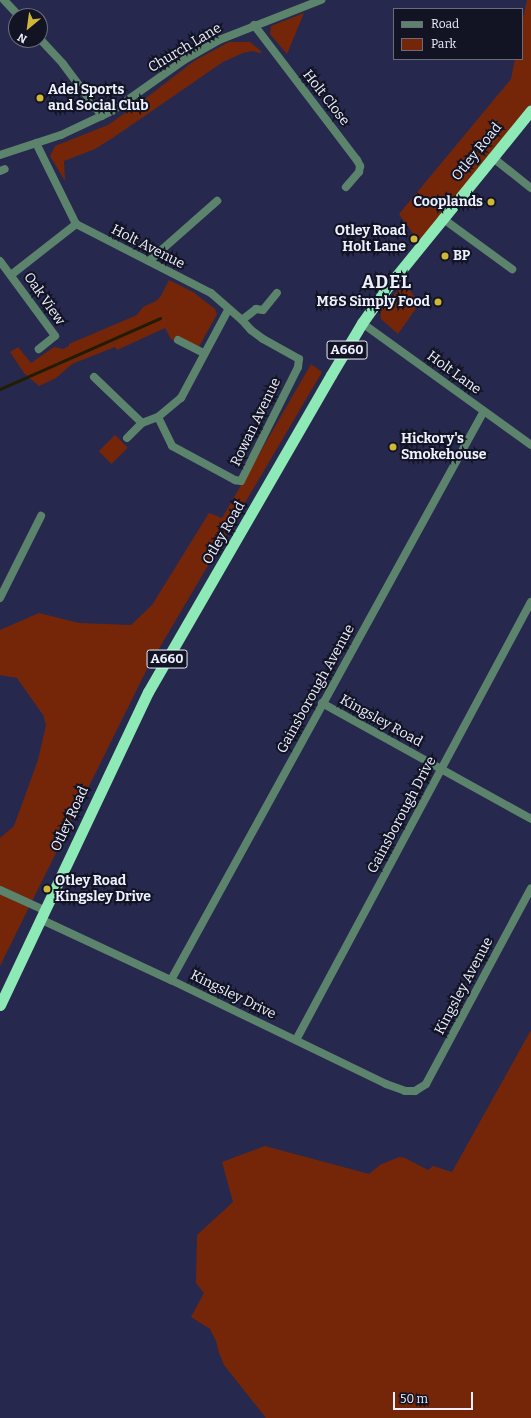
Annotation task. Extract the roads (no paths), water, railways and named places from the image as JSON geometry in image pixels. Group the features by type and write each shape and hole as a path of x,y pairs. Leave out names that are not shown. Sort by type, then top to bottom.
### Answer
{"highway":[{"name":"Otley Road","path":"0,1005 148,692 362,323 389,285 442,218 531,110"}],"street":[{"path":"4,0 11,8"},
{"name":"Church Lane","path":"0,155 61,135 112,112 191,56 219,40 321,0"},
{"name":"Holt Close","path":"254,25 357,160 360,166 359,172 346,187"},
{"path":"48,48 63,64 102,116"},
{"path":"11,275 76,224 36,143"},
{"path":"492,157 531,188"},
{"path":"150,261 217,201"},
{"path":"442,218 512,269"},
{"name":"Holt Avenue","path":"76,224 211,293 228,310 242,320"},
{"name":"Oak View","path":"0,261 55,336 39,349"},
{"path":"242,320 256,309 262,310 277,293"},
{"path":"127,438 142,423 158,417 181,398 203,353 228,310"},
{"name":"Rowan Avenue","path":"158,417 172,446 235,480 241,481 298,367 299,359 263,339 251,330 242,320"},
{"name":"Holt Lane","path":"362,323 531,445"},
{"path":"178,340 203,353"},
{"path":"94,376 142,423"},
{"name":"Gainsborough Avenue","path":"171,980 322,703 484,411"},
{"path":"0,598 41,516"},
{"name":"Gainsborough Drive","path":"296,1040 531,602"},
{"name":"Kingsley Road","path":"322,703 531,819"},
{"name":"Kingsley Avenue","path":"414,1092 426,1084 531,888"},
{"name":"Kingsley Drive","path":"0,890 42,915 171,980 386,1084 405,1091 414,1092"}],"waterway":[{"path":"0,389 160,318"}],"place":[{"name":"Adel Sports and Social Club","path":"40,98"},
{"name":"Cooplands","path":"491,202"},
{"name":"Otley Road Holt Lane","path":"414,239"},
{"name":"BP","path":"445,256"},
{"name":"M&S Simply Food","path":"438,302"},
{"name":"Hickory's Smokehouse","path":"393,447"},
{"name":"Otley Road Kingsley Drive","path":"47,889"}],"district":[{"name":"ADEL","path":"387,282"}]}
